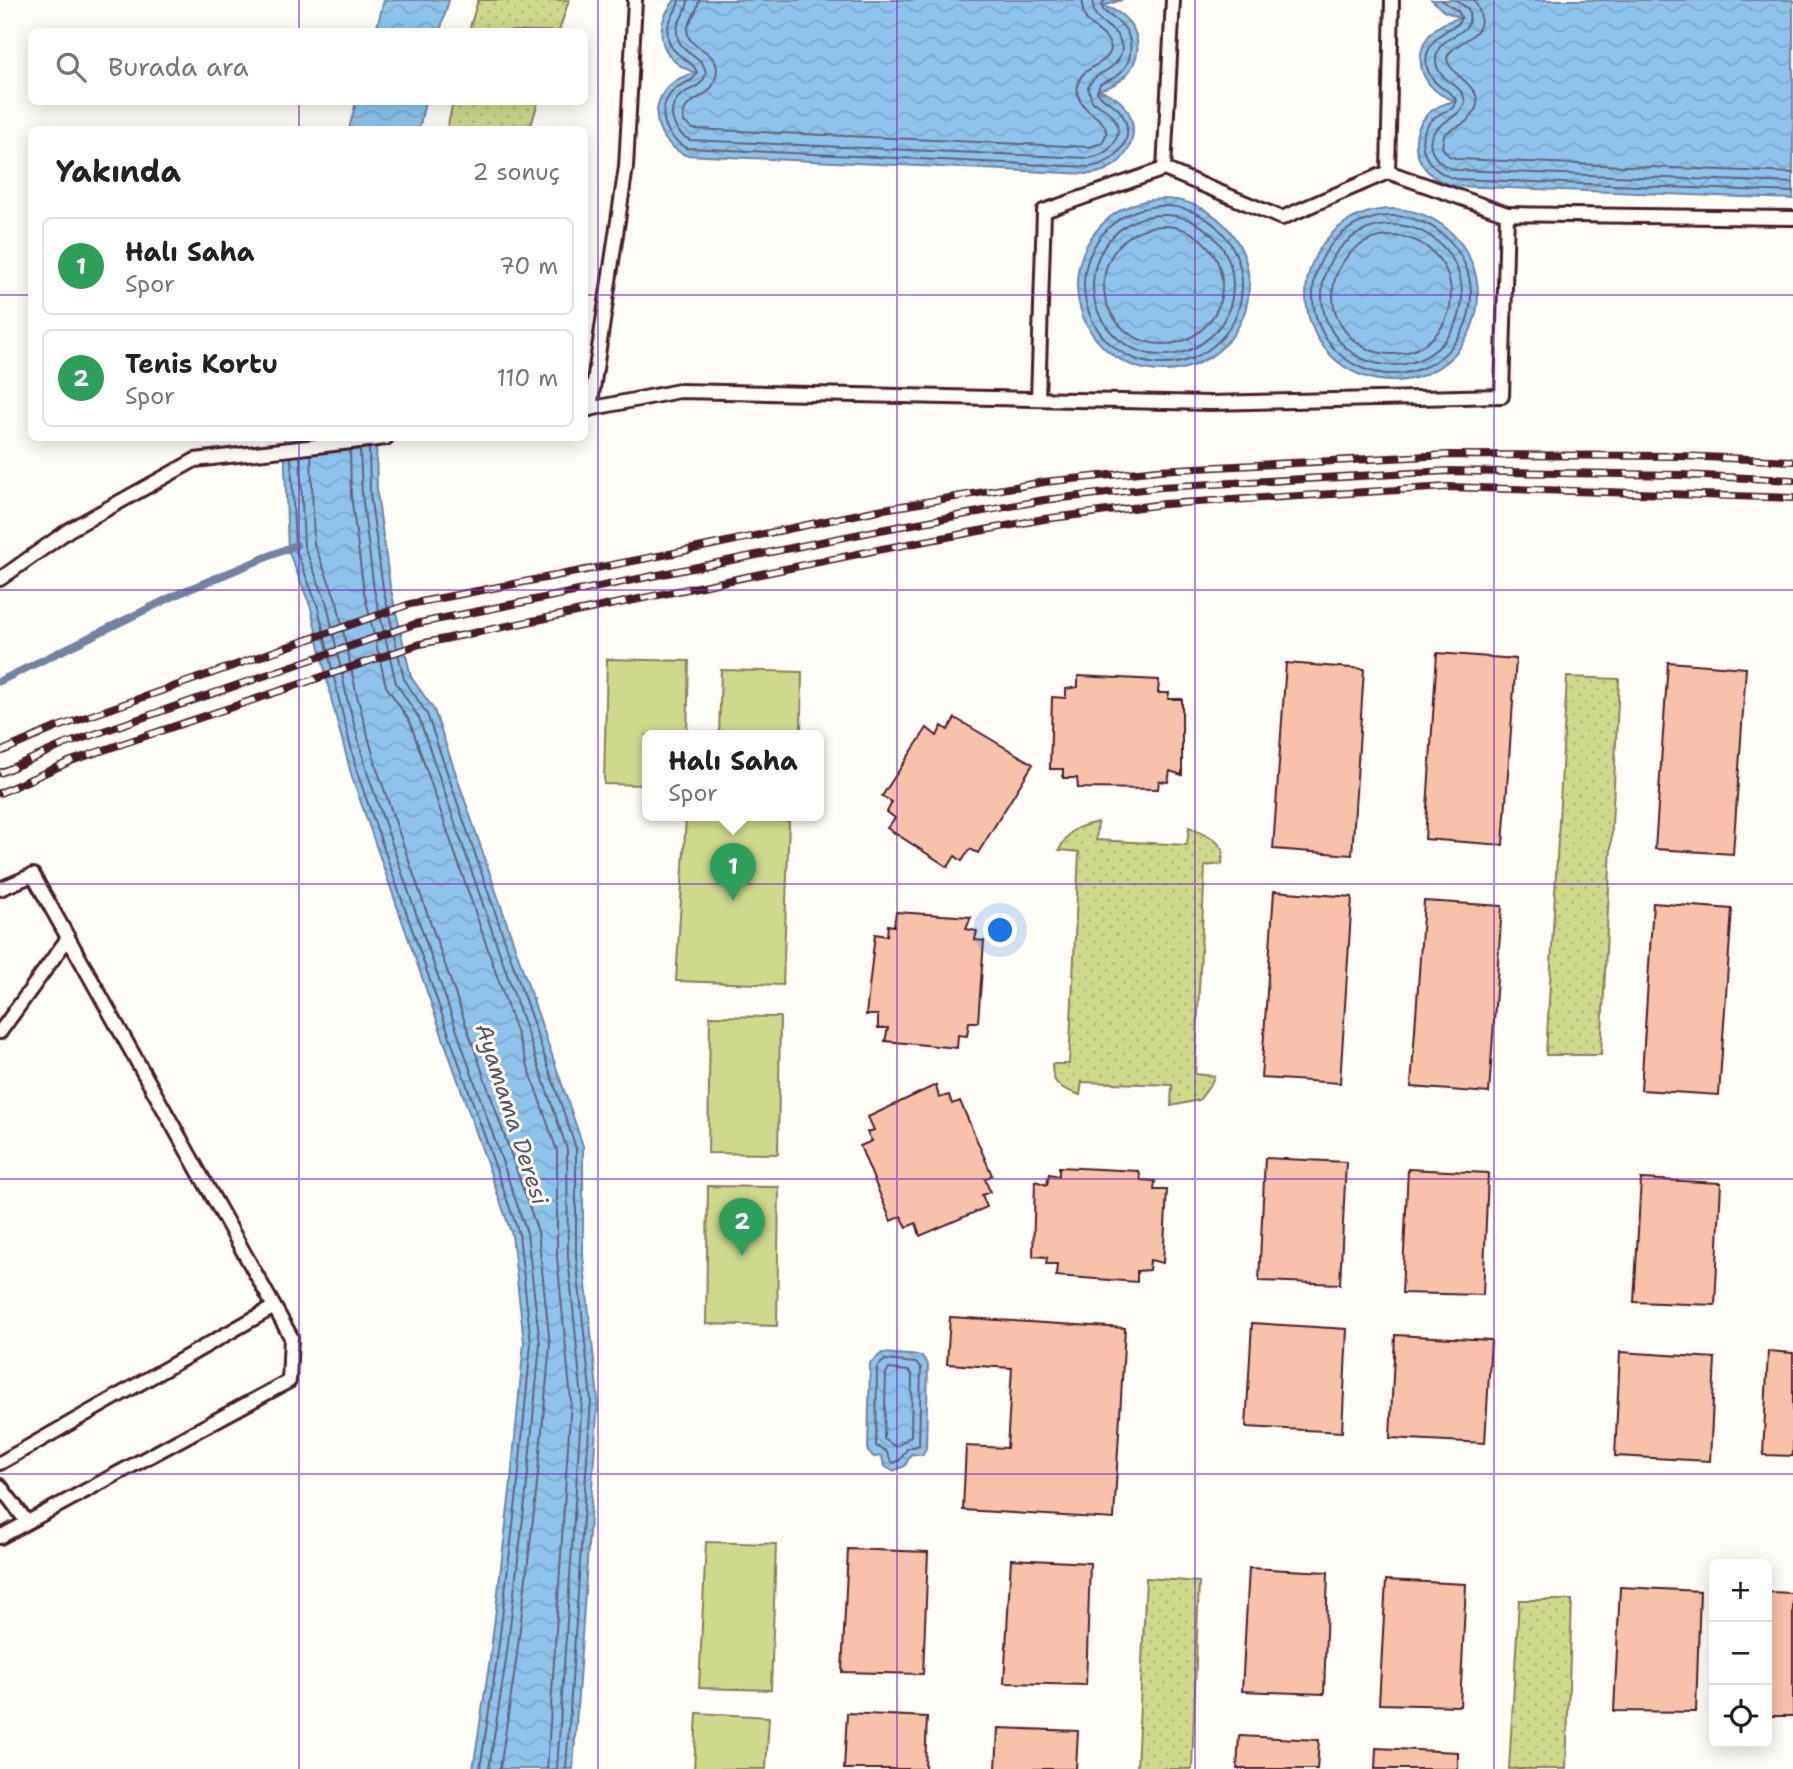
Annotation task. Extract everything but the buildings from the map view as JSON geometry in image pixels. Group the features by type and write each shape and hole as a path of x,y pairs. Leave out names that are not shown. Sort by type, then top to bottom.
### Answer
{"lane":[{"path":"588,403 626,167 635,0"},
{"path":"1164,169 1173,0"},
{"path":"1388,172 1392,0"},
{"path":"1038,399 1044,211 1164,169 1282,218 1388,172 1507,214 1793,218"},
{"path":"588,409 679,391 1210,403 1502,396 1507,214"},
{"path":"0,579 69,530 195,460 361,441"},
{"path":"0,889 33,875 291,1337 289,1381 0,1537"},
{"path":"0,1032 68,938"},
{"path":"0,1462 274,1307"},
{"path":"0,1486 27,1522"}],"green space":[{"path":"478,0 569,0 560,28 470,28"},
{"path":"452,105 537,105 531,126 448,126"},
{"path":"607,659 689,661 687,730 642,730 642,785 604,784"},
{"path":"721,670 802,672 801,730 719,730"},
{"path":"1567,677 1619,679 1601,1055 1546,1055"},
{"path":"686,821 789,821 783,985 676,981"},
{"path":"1098,822 1096,840 1187,845 1189,827 1214,839 1223,849 1222,864 1205,866 1195,1074 1214,1076 1199,1100 1171,1106 1172,1085 1082,1082 1080,1095 1059,1086 1054,1078 1052,1064 1069,1064 1079,852 1059,850 1066,837 1074,830"},
{"path":"710,1016 780,1017 778,1154 708,1153"},
{"path":"708,1186 779,1187 777,1326 706,1324"},
{"path":"706,1542 776,1544 771,1690 699,1688"},
{"path":"1146,1578 1199,1582 1192,1769 1137,1769"},
{"path":"1519,1600 1572,1600 1566,1769 1509,1769"},
{"path":"697,1713 769,1717 766,1769 694,1769"}],"water":[{"path":"384,0 449,0 441,28 377,28"},
{"path":"675,0 1122,0 1102,6 1118,13 1129,23 1136,35 1134,63 1126,75 1114,84 1097,90 1114,97 1126,107 1132,121 1133,135 1129,148 1120,160 1107,169 1089,174 685,155 671,146 662,134 657,109 661,96 669,86 681,78 697,73 675,61 663,44 663,22"},
{"path":"1432,0 1793,0 1793,199 1455,186 1438,179 1425,169 1418,156 1418,128 1426,116 1439,106 1456,101 1440,94 1429,83 1422,71 1421,57 1424,44 1432,32 1444,23 1461,18 1443,11"},
{"path":"355,105 424,105 420,126 350,126"},
{"path":"1163,199 1196,206 1223,225 1242,252 1249,285 1242,318 1223,345 1196,364 1163,371 1130,364 1103,345 1084,318 1077,285 1084,252 1103,225 1130,206"},
{"path":"1392,209 1425,216 1452,235 1471,262 1478,295 1471,328 1452,355 1425,374 1392,381 1359,374 1332,355 1313,328 1306,295 1313,262 1332,235 1359,216"},
{"name":"Ayamama Deresi","path":"284,441 376,441 377,493 390,586 411,677 434,710 583,1146 583,1256 598,1399 573,1769 473,1769 490,1659 524,1342 512,1235 352,777 311,608 288,550"},
{"path":"882,1353 922,1356 928,1365 926,1448 923,1455 911,1454 905,1466 893,1471 884,1466 882,1456 874,1457 868,1452 870,1363"}],"waterway":[{"path":"0,681 180,593 296,545"}],"railway":[{"path":"0,752 55,728 410,604 878,510 1044,482 1158,470 1448,455 1681,456 1793,461"},
{"path":"0,773 63,745 415,624 880,530 1044,500 1161,487 1448,471 1793,480"},
{"path":"0,793 71,761 420,644 882,549 1044,519 1164,504 1448,487 1793,498"}],"place":[{"name":"Halı Saha","path":"733,901"},
{"name":"Tenis Kortu","path":"742,1256"}]}
